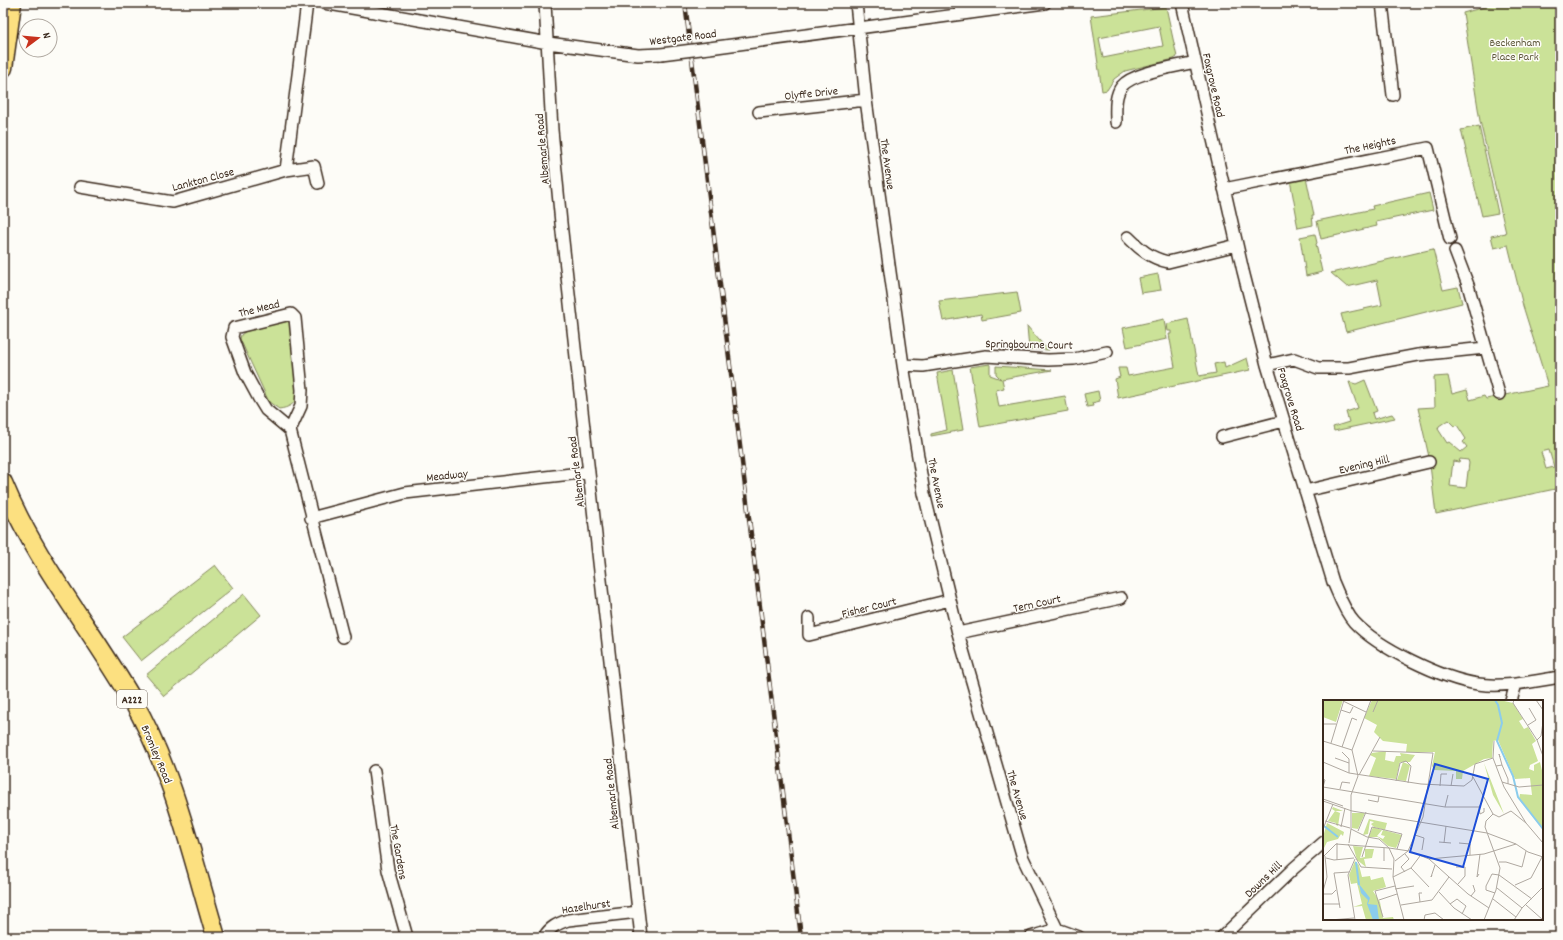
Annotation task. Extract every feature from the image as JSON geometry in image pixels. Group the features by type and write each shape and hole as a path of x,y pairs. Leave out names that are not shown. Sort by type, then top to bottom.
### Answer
{"main road":[{"path":"3,68 12,3"},
{"name":"Bromley Road","path":"3,483 41,555 133,700 152,739 169,780 216,937"}],"street":[{"path":"286,170 307,3"},
{"name":"Westgate Road","path":"324,3 548,44 638,55 662,54 859,27 960,8 1045,3"},
{"name":"Albemarle Road","path":"546,3 552,130 561,223 641,937"},
{"name":"The Avenue","path":"856,3 866,100 903,365 924,493 958,633 1023,858 1057,929"},
{"name":"Foxgrove Road","path":"1182,3 1194,62 1267,365 1333,582 1342,603 1354,622 1389,648 1424,667 1478,684 1516,684 1560,676"},
{"path":"1382,3 1393,95"},
{"path":"1116,122 1116,100 1122,87 1131,79 1194,62"},
{"name":"Olyffe Drive","path":"759,112 866,100"},
{"name":"The Heights","path":"1224,189 1428,148 1450,239"},
{"name":"Lankton Close","path":"80,187 172,202 286,170 314,166 318,182"},
{"path":"1128,237 1144,252 1156,260 1168,262 1237,245"},
{"path":"1455,251 1468,285 1499,394"},
{"name":"The Mead","path":"291,314 295,318 302,390 301,406 290,430 266,410 258,397 245,373 232,337 234,328 291,314"},
{"path":"1267,365 1294,359 1318,368 1349,368 1418,356 1485,348"},
{"name":"Springbourne Court","path":"903,365 923,366 986,356 1048,360 1074,359 1107,352"},
{"path":"1222,437 1284,421"},
{"path":"290,430 311,518 343,637"},
{"name":"Evening Hill","path":"1305,491 1429,462"},
{"name":"Meadway","path":"311,518 405,493 589,472"},
{"name":"Tern Court","path":"958,633 1121,598"},
{"name":"Fisher Court","path":"809,618 809,635 950,600"},
{"path":"1511,700 1516,684"},
{"name":"The Gardens","path":"374,771 388,870 407,937"},
{"name":"Downs Hill","path":"1222,937 1323,843"},
{"name":"Hazelhurst","path":"544,937 549,929 557,923 568,920 638,912"},
{"path":"1031,937 1057,929 1079,937"}],"green space":[{"name":"Beckenham Place Park","path":"1498,3 1560,3 1560,488 1436,514 1429,457 1418,408 1435,407 1434,377 1448,376 1452,394 1467,390 1470,400 1484,396 1486,399 1548,386 1523,306 1508,245 1494,248 1491,236 1506,233 1480,121 1463,13","holes":["1448,420 1454,426 1457,425 1466,439 1463,442 1467,447 1461,452 1449,442 1447,443 1438,429 1439,426","1549,450 1554,467 1546,469 1541,452","1460,459 1468,460 1469,463 1466,488 1450,486 1453,461 1459,462"]},
{"path":"1166,7 1177,57 1125,71 1114,79 1107,90 1102,91 1091,16","holes":["1159,26 1163,46 1103,58 1099,38"]},
{"path":"1479,126 1498,213 1482,216 1461,130"},
{"path":"1306,177 1314,215 1312,215 1313,225 1298,228 1290,180"},
{"path":"1429,193 1433,210 1376,222 1377,226 1321,239 1317,221 1373,209 1372,206"},
{"path":"1315,234 1322,272 1306,276 1300,237"},
{"path":"1433,249 1443,290 1458,287 1462,303 1346,332 1341,314 1382,305 1377,280 1347,287 1331,273"},
{"path":"1158,274 1161,290 1141,293 1138,278"},
{"path":"1017,292 1021,313 982,320 981,314 943,321 939,301"},
{"path":"1164,319 1167,339 1127,347 1123,328"},
{"path":"1188,319 1199,376 1216,373 1214,364 1224,362 1225,368 1247,358 1250,370 1118,398 1115,379 1120,377 1118,368 1126,368 1128,376 1175,367 1169,334 1171,334 1171,331 1168,331 1167,324"},
{"path":"286,321 290,322 298,395 291,405 279,409 269,402 240,339 241,335 246,331"},
{"path":"1027,326 1045,347 1048,346 1049,350 1029,349"},
{"path":"990,364 990,375 1001,379 996,374 996,366 1052,370 1002,379 1004,388 996,390 999,407 1065,396 1068,411 980,427 970,367"},
{"path":"953,370 963,430 931,436 931,434 947,430 937,373"},
{"path":"1365,380 1377,411 1372,413 1374,419 1392,414 1395,418 1334,431 1333,427 1349,422 1346,412 1358,408 1349,382 1356,384"},
{"path":"1098,391 1100,401 1092,403 1093,406 1087,407 1084,394"},
{"path":"215,565 233,588 141,661 122,637"},
{"path":"244,594 261,615 164,696 146,675"}],"railway":[{"path":"685,3 801,937"}]}
